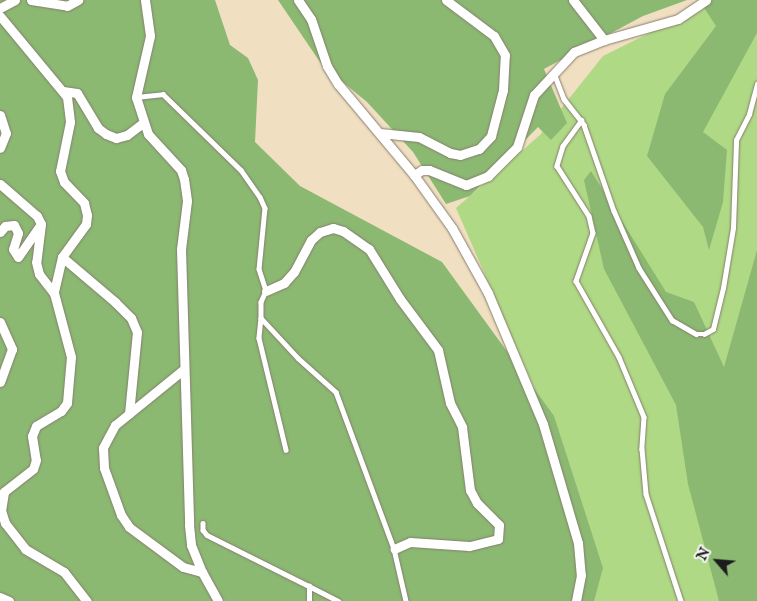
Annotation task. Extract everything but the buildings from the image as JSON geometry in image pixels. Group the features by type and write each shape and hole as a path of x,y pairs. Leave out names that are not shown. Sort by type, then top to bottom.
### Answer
{"street":[{"path":"0,8 15,0"},
{"path":"31,0 67,6 78,0"},
{"path":"145,0 150,36 136,97 148,134 181,170 184,180 186,201 180,249 189,525 191,545 202,572 218,601"},
{"path":"298,0 311,19 327,66 414,175 474,265 522,367 544,424 578,543 581,576 576,601"},
{"path":"380,132 419,137 450,153 460,155 479,149 491,136 503,90 505,55 494,36 446,0"},
{"path":"573,0 604,40"},
{"path":"414,175 422,170 429,170 466,185 488,176 517,147 534,95 574,52 604,40 665,24 706,0"},
{"path":"0,16 39,66 64,91 70,108 70,122 60,171 64,182 84,202 87,215 86,224 62,257 54,293"},
{"path":"64,91 77,93 93,121 106,134 116,138 127,135 143,123"},
{"path":"0,115 6,133 0,148"},
{"path":"0,184 37,216 41,224 36,262 39,274 54,293 71,356 68,403 61,411 36,426 32,436 36,460 33,469 4,492 1,510 5,523 25,549 64,572 87,601"},
{"path":"0,232 5,226 14,225 18,233 13,249 18,257 41,224"},
{"path":"266,291 284,283 294,272 311,240 320,232 333,228 344,231 369,250 400,299 435,344 450,403 462,426 470,490 477,503 499,525 498,539 469,546 410,542 394,549"},
{"path":"62,257 115,302 130,318 137,332 129,414"},
{"path":"0,322 12,349 0,382"},
{"path":"184,370 115,425 103,448 104,468 120,515 129,527 156,550 184,567 202,572"},
{"path":"0,597 9,601"}],"lane":[{"path":"554,72 564,100 582,120 614,211 640,268 672,320 696,334 704,334 713,328 726,272 733,228 736,140 749,114 757,84"},
{"path":"136,97 163,94 253,184 265,208 258,254 259,269 266,291 262,302 259,338 286,450"},
{"path":"582,120 563,146 556,166 589,216 593,233 576,281 619,357 644,417 642,449 646,494 681,601"},
{"path":"261,318 298,358 336,392 394,549 406,601"},
{"path":"203,522 202,530 207,535 338,601"},
{"path":"309,601 310,586"}],"green space":[{"path":"0,0 215,0 230,45 248,58 258,80 255,142 300,186 442,262 554,416 603,568 594,601 0,601"},
{"path":"278,0 687,0 643,16 544,69 567,123 551,140 538,127 470,196 446,204 413,152 367,102 322,65"},
{"path":"699,0 757,0 757,33 703,132 727,150 723,202 709,250 703,227 647,156 665,94 716,26"},
{"path":"716,0 757,0 757,601 592,601 575,482 456,208 540,135 603,56"},
{"path":"591,171 666,292 694,302 724,367 757,250 757,601 719,601 688,484 676,405 604,269 584,180"}]}
